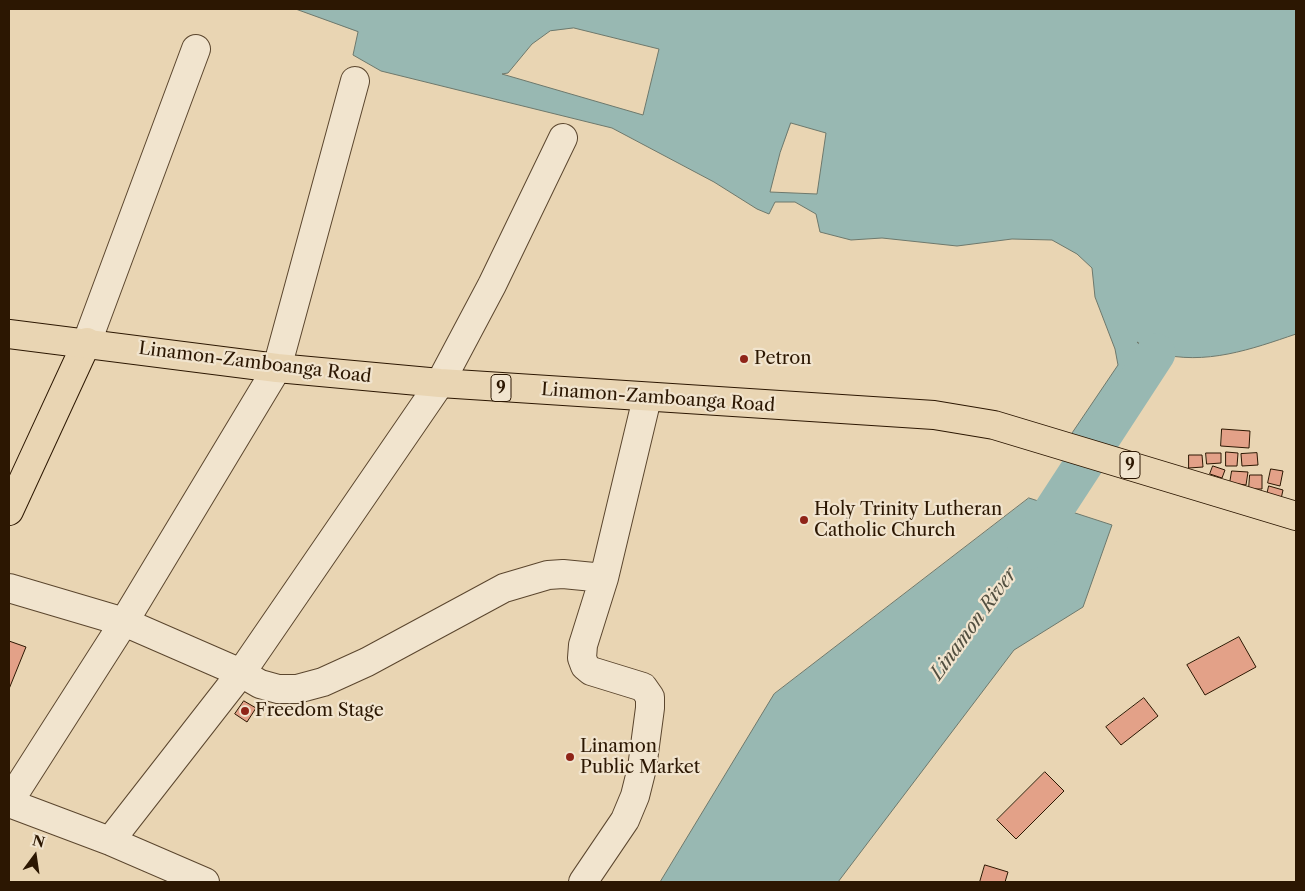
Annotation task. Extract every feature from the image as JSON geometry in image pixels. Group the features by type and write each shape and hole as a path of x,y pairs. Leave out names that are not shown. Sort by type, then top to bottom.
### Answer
{"main road":[{"name":"Linamon-Zamboanga Road","path":"9,334 87,342 277,368 440,383 647,398 934,415 994,424 1296,516"},
{"path":"9,511 87,342"}],"street":[{"path":"87,342 196,49"},
{"path":"205,882 110,841 9,802 124,622 277,368 355,82"},
{"path":"110,841 241,673 440,383 492,285 563,138"},
{"path":"583,882 625,820 635,796 642,768 650,708 650,697 643,687 591,671 582,658 583,645 604,578 647,398"},
{"path":"9,588 124,622 241,673 260,684 278,689 297,689 323,682 367,662 504,588 548,575 563,574 604,578"}],"water":[{"path":"296,9 1296,9 1296,334 1228,354 1193,358 1157,353 1137,342 1160,367 1112,448 1070,436 1118,365 1115,349 1095,297 1092,268 1077,254 1052,240 1012,239 957,246 882,238 851,240 820,232 816,214 795,202 775,202 769,214 757,209 714,182 612,128 381,71 353,55 358,32","holes":["574,28 659,49 643,115 502,74 508,73 532,44 550,31","791,123 826,133 817,194 770,192 780,153"]},
{"path":"1029,498 1112,525 1083,607 1014,650 838,882 660,882 774,694"}],"building":[{"path":"1222,429 1250,431 1249,448 1221,446"},
{"path":"1226,452 1238,453 1237,466 1226,466"},
{"path":"1206,453 1221,453 1221,463 1207,464"},
{"path":"1257,453 1258,465 1242,466 1241,454"},
{"path":"1189,455 1202,455 1203,467 1189,468"},
{"path":"1213,466 1225,470 1222,478 1210,474"},
{"path":"1271,469 1283,471 1280,486 1268,483"},
{"path":"1232,471 1248,472 1246,485 1230,483"},
{"path":"1250,475 1262,475 1262,489 1249,489"},
{"path":"1269,486 1283,490 1281,499 1267,495"},
{"path":"1239,637 1256,667 1205,695 1187,665"},
{"path":"9,641 26,647 9,689"},
{"path":"1144,698 1158,716 1121,745 1106,727"},
{"name":"Freedom Stage","path":"244,701 256,708 247,722 235,714"},
{"path":"1045,772 1064,791 1016,839 997,820"},
{"path":"985,865 1008,872 1005,882 980,882"}],"waterway":[{"name":"Linamon River","path":"1027,551 1156,353"}],"place":[{"name":"Petron","path":"744,359"},
{"name":"Holy Trinity Lutheran Catholic Church","path":"804,520"},
{"name":"Freedom Stage","path":"245,711"},
{"name":"Linamon Public Market","path":"570,757"}]}
